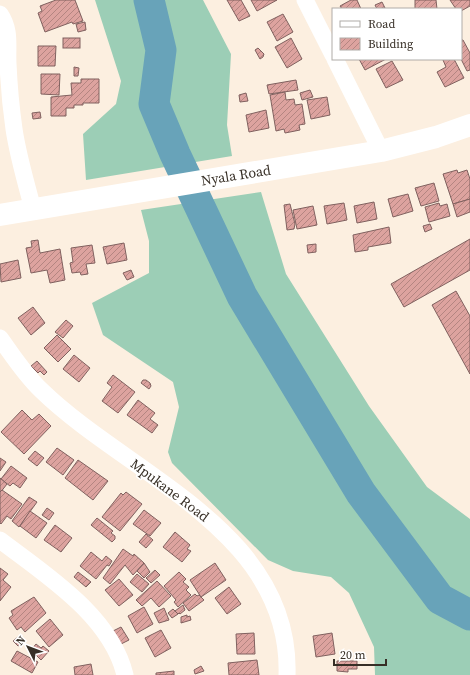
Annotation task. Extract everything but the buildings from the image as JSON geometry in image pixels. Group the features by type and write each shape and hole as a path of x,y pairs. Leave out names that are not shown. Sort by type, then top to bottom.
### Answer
{"street":[{"path":"305,0 332,53"},
{"path":"0,14 5,22 8,33 8,63 14,128 23,172 33,209"},
{"path":"336,60 381,151"},
{"name":"Nyala Road","path":"0,215 381,151 436,137 470,125"},
{"name":"Mpukane Road","path":"0,338 40,390 66,412 193,506 222,530 238,547 261,580 279,616 288,657 287,675"},
{"path":"0,540 64,590 83,607 107,635 119,654 125,675"}],"green space":[{"path":"95,0 203,0 231,54 227,125 232,156 86,180 83,134 116,104 121,81"},
{"path":"261,192 286,274 369,406 427,487 470,519 470,675 375,675 374,647 349,593 331,577 293,571 268,560 172,463 168,452 179,407 173,382 103,335 92,303 149,273 149,241 141,210"}],"waterway":[{"path":"149,0 161,50 154,104 175,154 242,296 361,493 440,599 470,615"}]}
